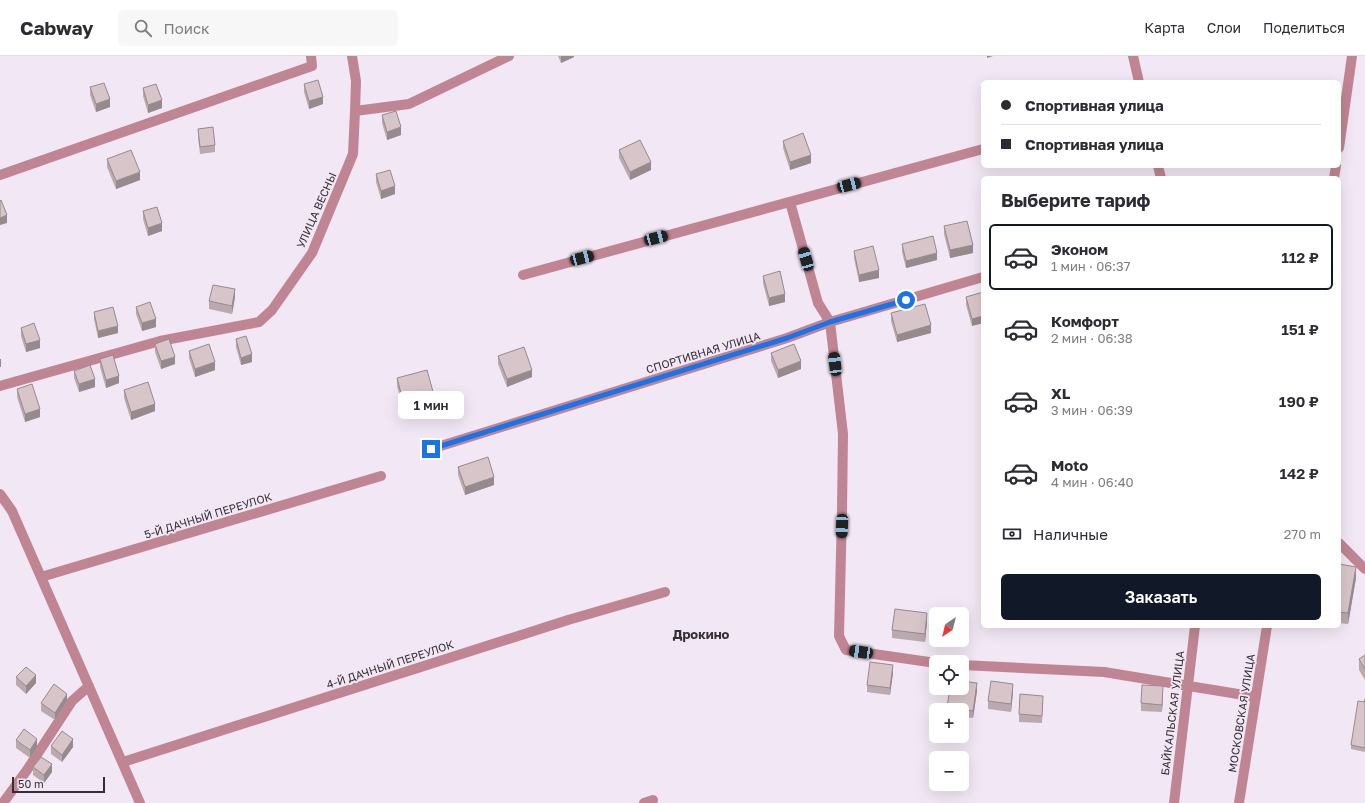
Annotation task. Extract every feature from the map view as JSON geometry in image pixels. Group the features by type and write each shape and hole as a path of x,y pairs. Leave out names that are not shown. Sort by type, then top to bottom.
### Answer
{"street":[{"path":"0,175 312,66 311,56"},
{"name":"УЛИЦА ВЕСНЫ","path":"0,386 160,341 259,322 272,310 312,253 353,154 356,80 352,56"},
{"path":"355,111 409,104 509,56"},
{"path":"1134,56 1140,80"},
{"path":"1341,134 1352,56"},
{"path":"523,275 981,150"},
{"path":"790,202 818,303 830,322 843,434 839,636 846,650 929,661"},
{"name":"СПОРТИВНАЯ УЛИЦА","path":"431,449 787,338 830,322 981,278"},
{"name":"5-Й ДАЧНЫЙ ПЕРЕУЛОК","path":"41,577 381,476"},
{"path":"0,494 12,511 140,803"},
{"path":"1341,545 1365,569"},
{"name":"4-Й ДАЧНЫЙ ПЕРЕУЛОК","path":"123,762 568,620 665,592"},
{"name":"БАЙКАЛЬСКАЯ УЛИЦА","path":"1174,803 1195,628"},
{"name":"МОСКОВСКАЯ УЛИЦА","path":"1239,803 1267,628"},
{"path":"969,665 1104,672 1256,697"},
{"path":"3,803 27,770 72,701 89,686"}],"building":[{"path":"318,80 323,97 309,101 304,84"},
{"path":"104,83 110,99 96,104 90,87"},
{"path":"156,84 162,100 148,105 143,88"},
{"path":"396,111 401,127 387,132 382,115"},
{"path":"213,127 215,145 200,147 198,129"},
{"path":"803,133 811,155 790,162 783,141"},
{"path":"640,140 651,162 630,172 619,150"},
{"path":"131,150 140,172 116,181 107,159"},
{"path":"390,170 395,186 381,191 376,174"},
{"path":"1,200 7,215 0,218 0,201"},
{"path":"157,207 162,223 148,228 143,211"},
{"path":"967,221 973,245 950,250 944,226"},
{"path":"933,236 937,253 906,261 902,244"},
{"path":"873,246 879,270 859,275 854,251"},
{"path":"780,271 785,294 769,298 763,276"},
{"path":"213,285 235,289 232,306 209,301"},
{"path":"981,293 981,317 972,319 966,297"},
{"path":"150,302 156,319 142,323 136,307"},
{"path":"925,304 931,325 897,335 891,313"},
{"path":"113,307 118,326 98,331 94,312"},
{"path":"34,323 40,340 26,344 21,328"},
{"path":"246,336 252,354 241,358 236,339"},
{"path":"169,339 175,357 161,361 155,344"},
{"path":"209,344 215,362 195,369 189,351"},
{"path":"794,344 801,361 778,370 771,353"},
{"path":"524,347 532,370 507,379 498,356"},
{"path":"113,355 119,376 106,380 100,359"},
{"path":"90,365 95,379 79,384 74,371"},
{"path":"427,370 435,399 405,408 397,378"},
{"path":"148,382 155,404 131,412 124,390"},
{"path":"32,384 40,409 25,414 17,389"},
{"path":"488,457 494,477 465,487 458,467"},
{"path":"1341,564 1356,567 1348,613 1341,612"},
{"path":"895,609 927,613 925,634 892,630"},
{"path":"1365,655 1365,669 1359,659"},
{"path":"870,662 893,665 890,688 867,685"},
{"path":"26,667 36,675 26,686 16,677"},
{"path":"991,681 1013,684 1011,704 988,701"},
{"path":"969,682 977,683 973,711 969,710 969,703 948,703 949,695 969,695"},
{"path":"54,684 67,694 55,713 41,703"},
{"path":"1142,685 1163,686 1162,705 1141,703"},
{"path":"1020,694 1043,696 1042,716 1019,714"},
{"path":"1358,701 1365,702 1365,748 1351,745"},
{"path":"24,729 37,739 30,750 16,740"},
{"path":"62,731 73,739 62,755 51,746"},
{"path":"41,757 52,764 44,775 33,767"}],"district":[{"name":"Дрокино","path":"701,634"}],"route":[{"path":"431,449 787,338 830,322 906,300"}]}
